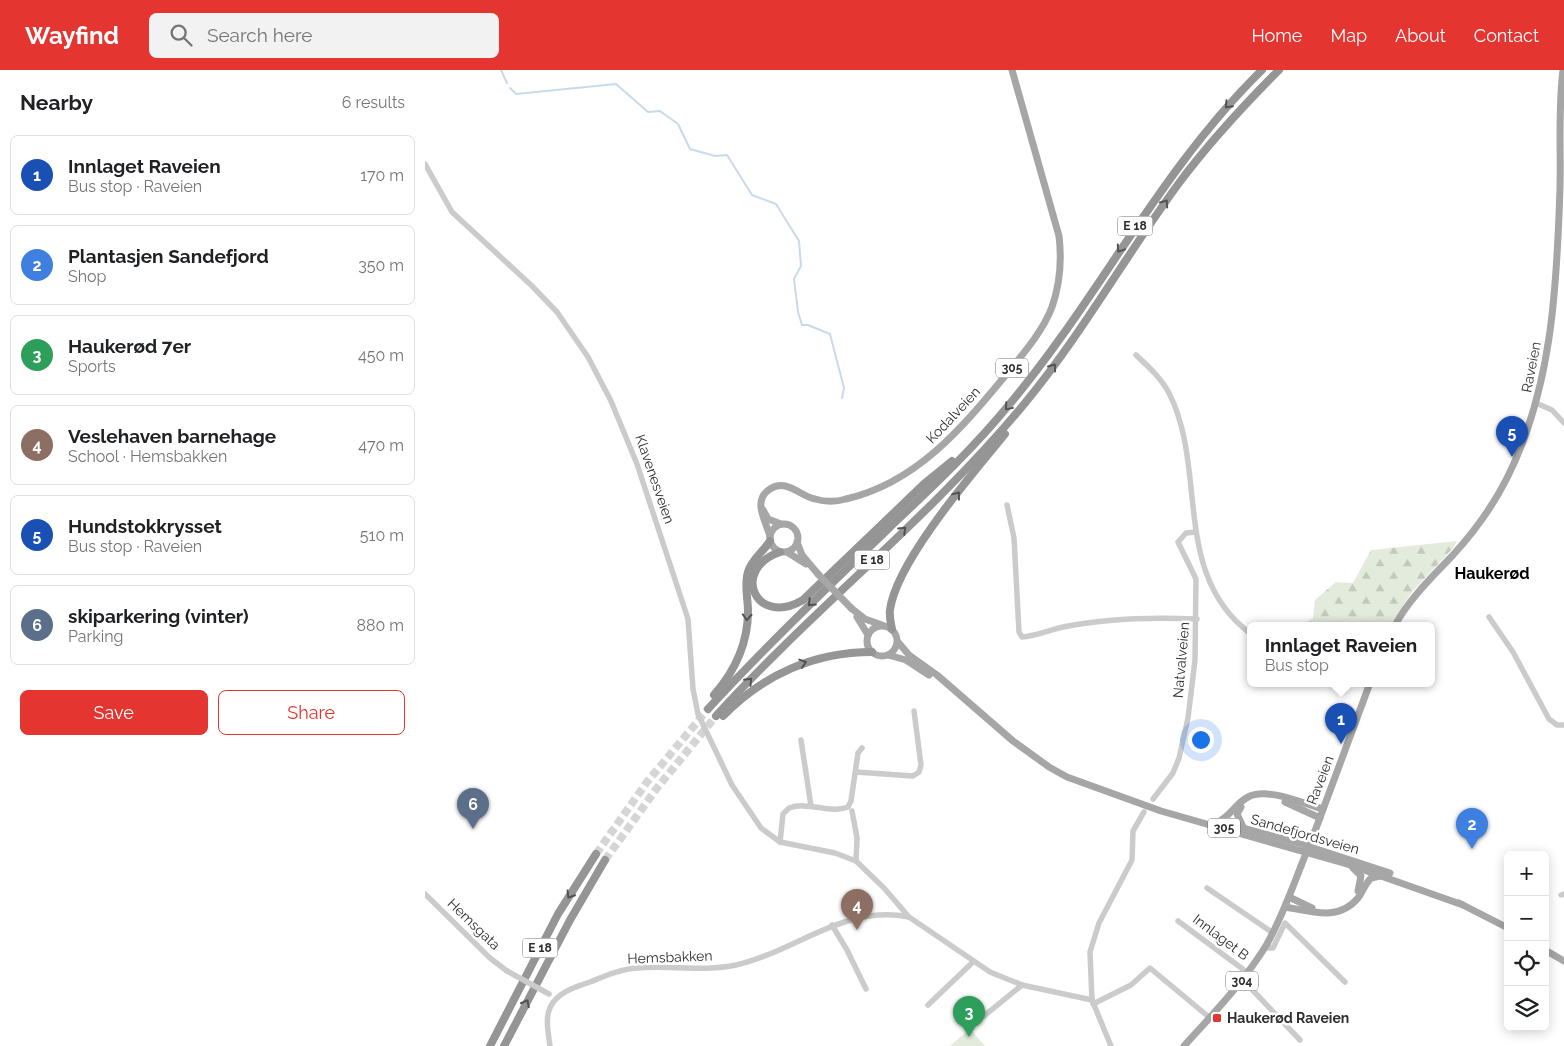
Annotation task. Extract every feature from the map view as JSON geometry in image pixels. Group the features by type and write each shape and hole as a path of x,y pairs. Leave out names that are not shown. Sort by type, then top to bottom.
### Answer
{"highway":[{"name":"E 18","path":"770,539 751,564 747,574 746,631 733,669 707,707 960,459 995,422 1056,345 1183,159 1215,118 1262,70"},
{"name":"E 18","path":"872,652 824,658 784,670 754,688 718,718 799,630 969,466 1026,402 1065,351 1189,170 1225,126 1279,70"},
{"path":"892,629 891,605 911,558 985,458 1024,411 1026,402"},
{"name":"E 18","path":"783,552 760,562 752,579 754,592 759,600 777,608 789,607 803,600 925,483 957,456 987,424 995,422"},
{"name":"E 18","path":"489,1046 558,914 596,854"},
{"name":"E 18","path":"504,1046 570,920 605,860"}],"main road":[{"name":"Kodalveien","path":"761,508 765,493 777,486 787,486 815,499 838,501 877,489 915,468 941,448 966,422 1013,367 1043,325 1051,309 1059,282 1060,246 1012,70"},
{"name":"Raveien","path":"1397,622 1409,604 1462,544 1491,505 1514,464 1536,404 1547,348 1554,290 1563,70"},
{"path":"761,508 769,519 776,524 783,524 794,528 797,542 803,555 818,574 851,608 865,619 892,629"},
{"path":"761,508 761,517 774,548 818,574"},
{"path":"770,539 774,529 783,524"},
{"path":"783,552 793,548 797,542"},
{"path":"851,608 868,635 868,646 872,652"},
{"path":"868,635 872,629 882,625"},
{"name":"305","path":"892,629 898,642"},
{"path":"889,655 895,650 898,642"},
{"name":"Sandefjordsveien","path":"898,642 909,655 1013,742 1049,767 1088,785 1135,801 1385,876 1463,905"},
{"name":"305","path":"872,652 879,656 889,655"},
{"name":"Sandefjordsveien","path":"889,655 906,660 964,700"},
{"name":"Raveien","path":"1289,897 1368,687"},
{"name":"305","path":"1218,822 1229,816 1247,797 1257,794 1271,794 1323,809"},
{"name":"305","path":"1244,828 1238,819 1239,808 1247,801 1261,796 1287,803 1319,818"},
{"name":"Sandefjordsveien","path":"1135,801 1244,828 1374,868 1431,888 1504,926"},
{"path":"1347,864 1358,872 1361,881 1359,890 1348,903 1333,910 1317,910 1289,897 1285,907 1321,914 1338,912 1345,909 1358,898 1371,878 1385,876"},
{"name":"304","path":"1184,1046 1243,980 1273,933 1285,907"},
{"path":"1549,953 1564,962"}],"street":[{"name":"Klavenesveien","path":"425,164 453,212 536,290 561,319 593,366 631,447 686,612 691,640 693,689 699,714 735,788 761,828 780,842 835,853 856,861 885,888 909,917 990,972 1022,985 1093,1002"},
{"path":"1136,355 1164,384 1174,406 1181,432 1196,532 1205,572 1229,612 1247,630"},
{"path":"1536,404 1552,410 1564,423"},
{"path":"1007,505 1014,538 1019,632 1022,637 1063,627 1108,621 1161,618 1197,619"},
{"name":"Natvalveien","path":"1153,799 1173,773 1179,758 1191,696 1197,619 1196,579 1178,542 1186,533 1196,532"},
{"path":"1489,616 1513,652 1549,719 1557,725 1564,725"},
{"path":"855,772 913,776 919,772 921,765 914,711"},
{"path":"801,740 811,806"},
{"path":"780,842 783,814 787,809 796,806 838,809 848,807 851,801 858,753 862,748"},
{"path":"852,812 857,838 856,861"},
{"path":"1111,1046 1093,1002 1089,964 1094,937 1105,910 1132,860 1133,832 1143,812"},
{"path":"1207,888 1273,933"},
{"name":"Hemsgata","path":"425,894 490,958 507,971 556,999"},
{"name":"Hemsbakken","path":"556,999 575,987 627,969 651,967 712,968 736,965 832,925 871,914 895,914 909,917"},
{"name":"Innlaget B","path":"1179,921 1248,973"},
{"path":"1264,948 1273,948 1285,923 1345,982"},
{"path":"832,925 847,950 866,989"},
{"path":"928,1005 973,962"},
{"path":"1093,1002 1131,985 1150,968 1210,1018"},
{"path":"1243,980 1300,1040"},
{"path":"984,1016 1022,985"},
{"path":"550,1046 548,1017 556,999"}],"green space":[{"path":"1457,541 1454,547 1412,592 1392,622 1306,622 1313,618 1315,600 1336,582 1353,583 1371,550"},
{"path":"970,1029 985,1046 950,1046"}],"waterway":[{"path":"501,70 507,83"},
{"path":"510,88 516,94 616,84 648,112 660,111 678,124 690,149 715,156 727,155 752,195 776,204 799,241 801,266 794,279 798,312 802,325 808,325 830,334 844,388 842,398"}],"tunnel":[{"path":"596,854 647,782 708,709"},
{"path":"605,860 657,788 716,716"}],"place":[{"name":"Hundstokkrysset","path":"1512,457"},
{"name":"Innlaget Raveien","path":"1341,744"},
{"name":"skiparkering (vinter)","path":"473,829"},
{"name":"Plantasjen Sandefjord","path":"1472,849"},
{"name":"Veslehaven barnehage","path":"857,930"},
{"name":"Haukerød Raveien","path":"1217,1018"},
{"name":"Haukerød 7er","path":"969,1037"}],"district":[{"name":"Haukerød","path":"1492,573"}]}
